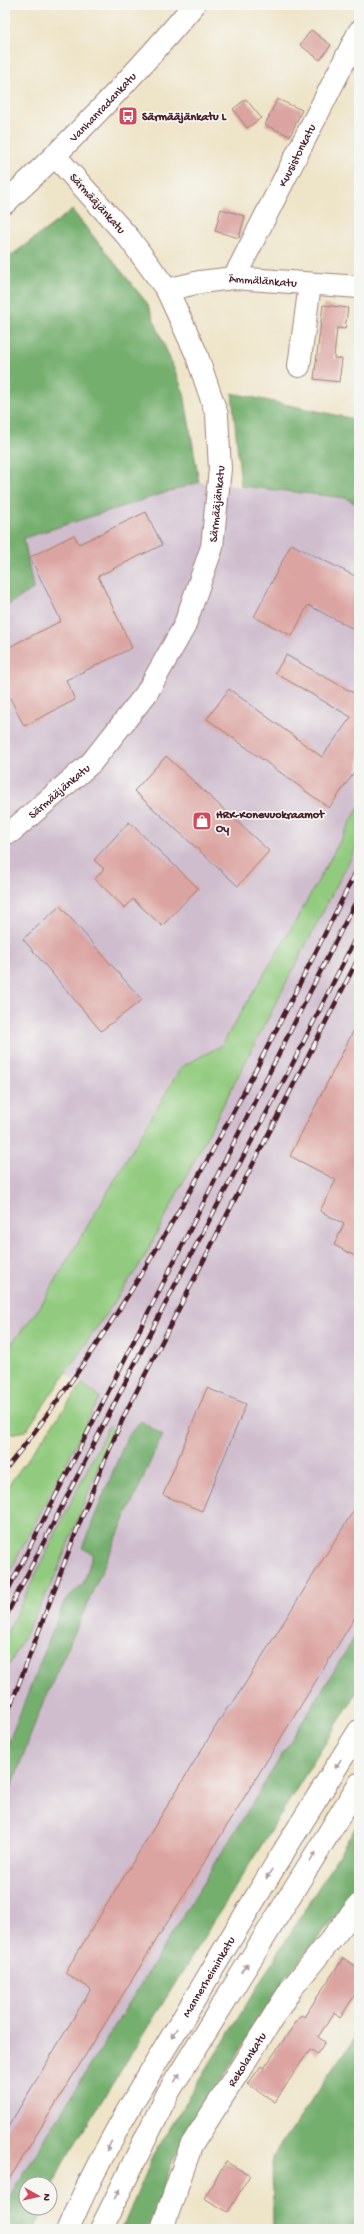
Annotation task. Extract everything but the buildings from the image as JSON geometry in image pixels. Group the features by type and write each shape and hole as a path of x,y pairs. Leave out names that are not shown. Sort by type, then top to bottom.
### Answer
{"street":[{"name":"Vanhanradankatu","path":"5,203 56,157 152,54 194,5"},
{"name":"Kuusistonkatu","path":"234,278 359,32"},
{"name":"Särmääjänkatu","path":"11,832 91,763 146,694 184,627 212,547 220,469 217,415 196,353 167,290 129,238 56,157"},
{"name":"Ämmälänkatu","path":"167,290 200,282 234,278 359,287"},
{"path":"299,366 310,284"},
{"name":"Mannerheiminkatu","path":"68,2229 79,2203 143,2084 274,1866 359,1731"},
{"path":"101,2229 168,2093 359,1784"},
{"name":"Rekolankatu","path":"162,2229 191,2146 291,1989 359,1905"}],"shaded area":[{"path":"199,482 346,498 359,506 359,807 293,926 221,1046 180,1067 40,1307 5,1352 5,607 33,589 24,538"},
{"path":"359,842 359,1630 22,2176 18,2176 18,2183 5,2204 5,1805 38,1715 143,1479 82,1548 93,1554 83,1584 65,1600 5,1751 5,1673 55,1577 113,1429 109,1426 5,1637 5,1581 100,1397 65,1373 143,1260"}],"green space":[{"path":"72,210 147,303 184,393 199,482 24,538 33,589 5,607 5,260"},
{"path":"232,393 359,420 359,506 346,498 241,486"},
{"path":"359,807 359,842 143,1260 26,1431 5,1435 5,1352 40,1307 181,1067 221,1046 293,926"},
{"path":"82,1384 100,1397 5,1581 5,1490"},
{"path":"141,1421 162,1435 38,1715 5,1805 5,1751 65,1600 83,1584 93,1554 82,1548 127,1437"},
{"path":"109,1425 113,1429 55,1577 5,1673 5,1637"},
{"path":"359,1630 359,1689 63,2163 58,2176 22,2176"},
{"path":"359,1822 359,1888 284,1980 183,2142 171,2165 150,2229 122,2229 154,2154"},
{"path":"359,2032 359,2229 273,2229 272,2158"},
{"path":"18,2183 18,2216 41,2216 35,2229 5,2229 5,2204"}],"railway":[{"path":"5,1470 58,1400 108,1327 154,1253 198,1177 239,1101 359,866"},
{"path":"5,1596 359,895"},
{"path":"5,1618 176,1283 292,1065 359,931"},
{"path":"5,1719 78,1526 126,1412 359,957"}],"place":[{"name":"Särmääjänkatu L","path":"128,116"},
{"name":"HRK-Konevuokraamot Oy","path":"202,821"}]}
